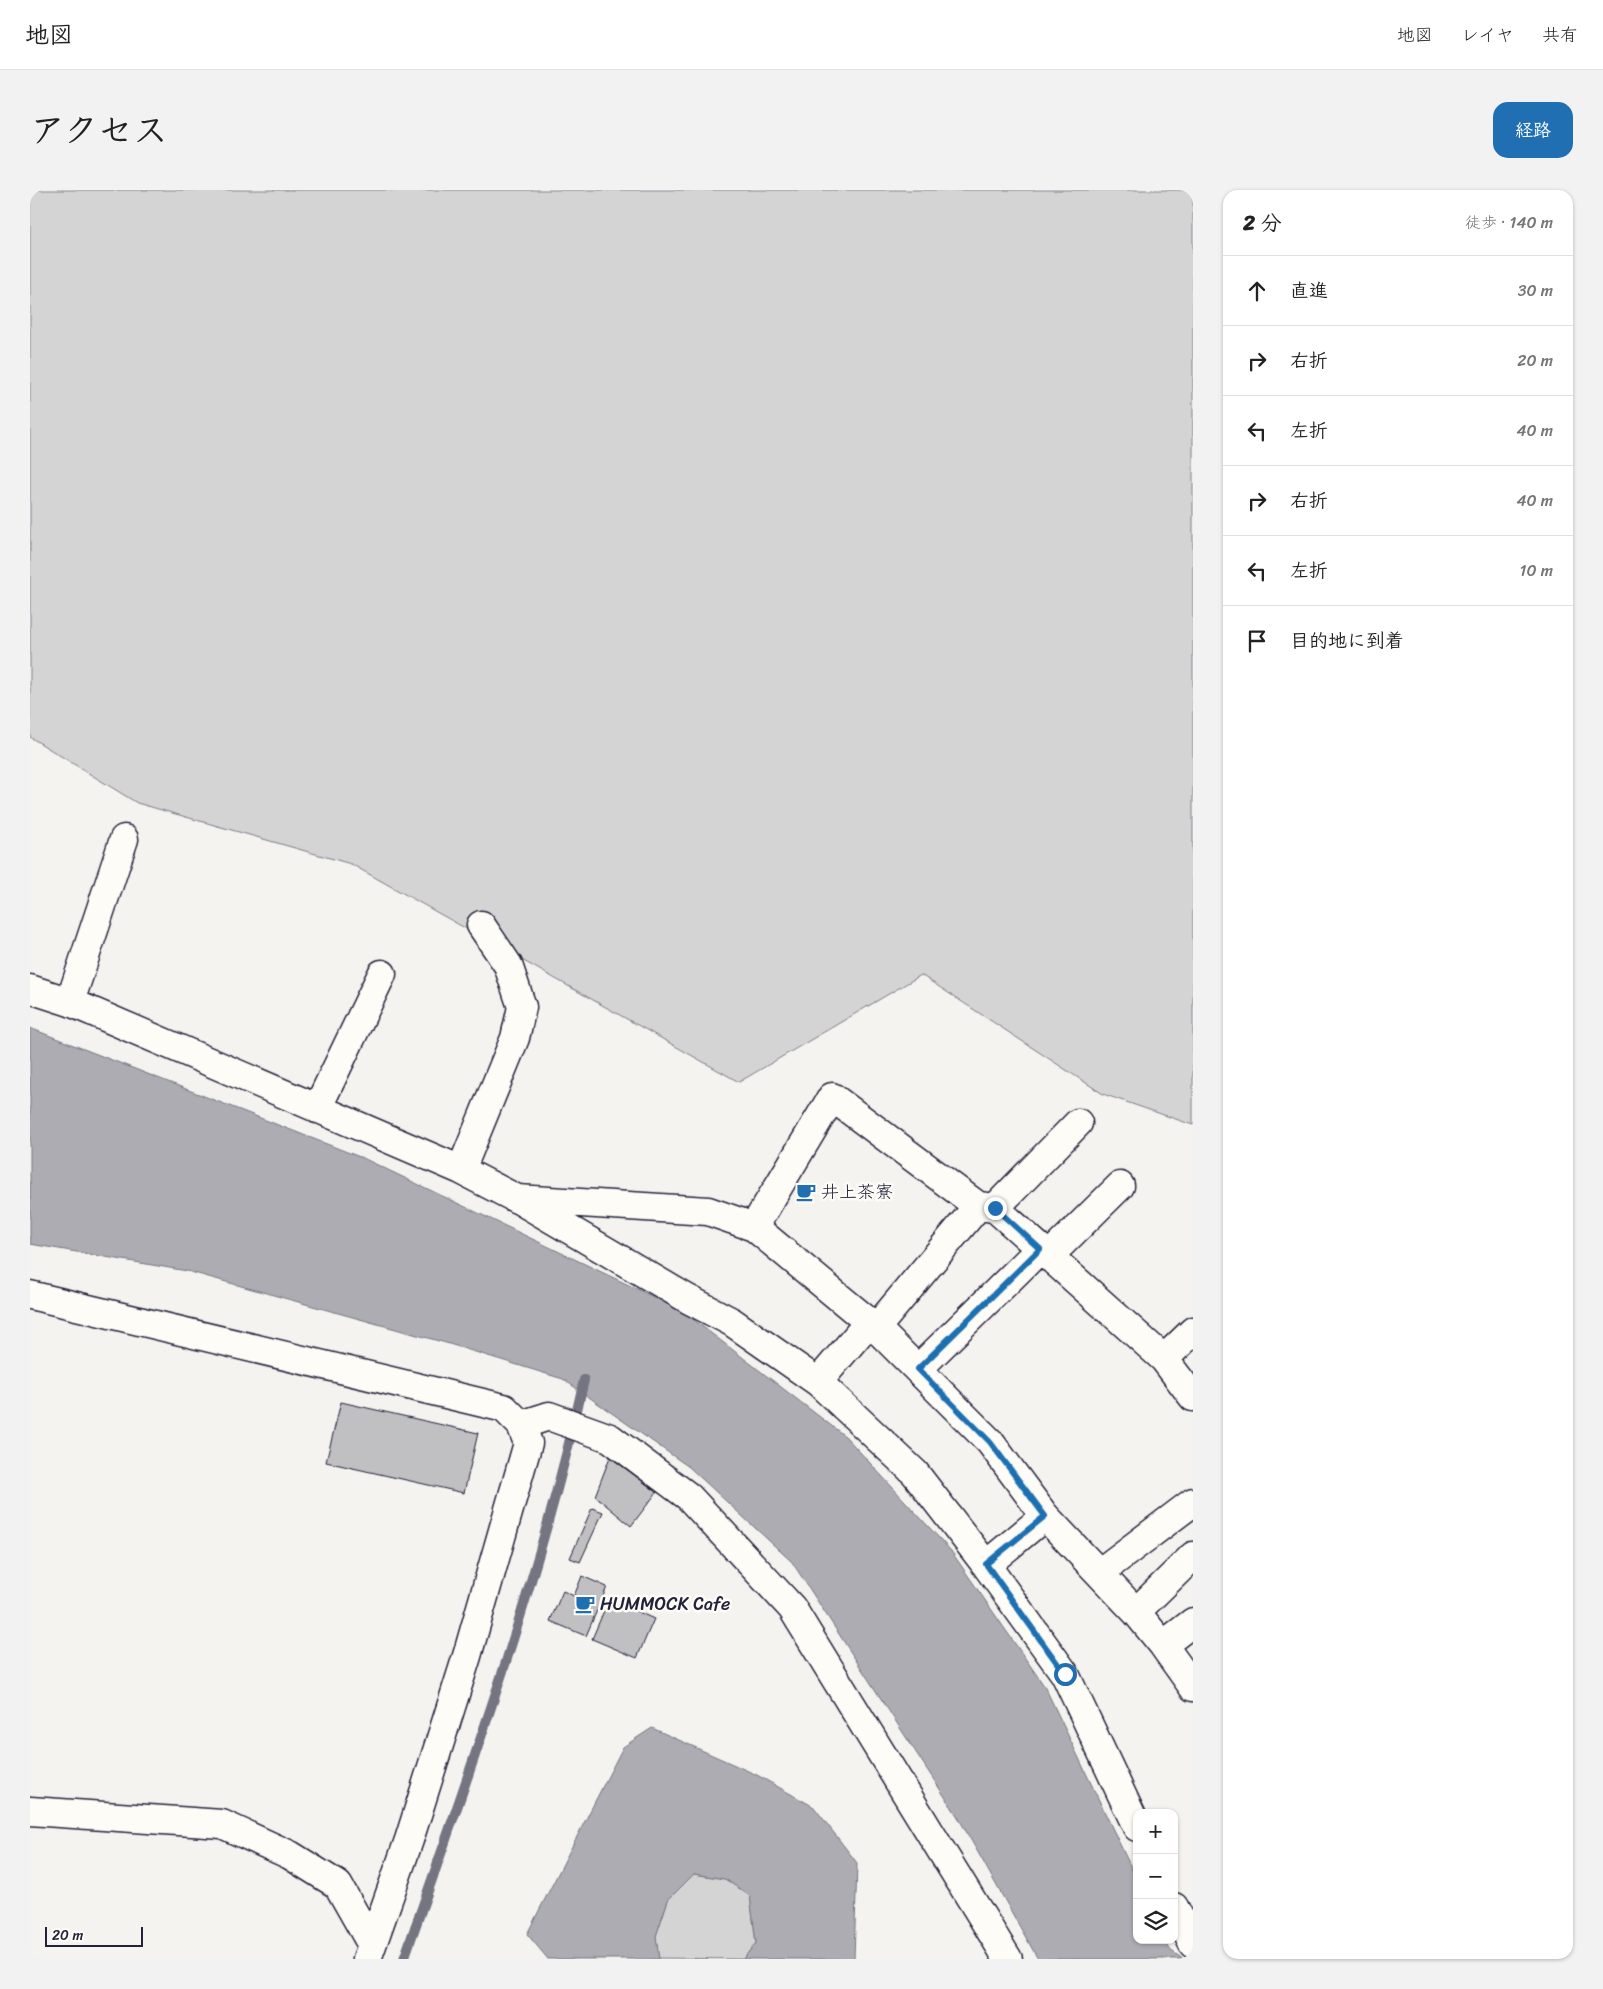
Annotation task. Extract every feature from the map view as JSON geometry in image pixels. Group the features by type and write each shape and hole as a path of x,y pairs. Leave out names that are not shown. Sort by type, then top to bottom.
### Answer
{"street":[{"path":"70,1002 124,839"},
{"path":"461,1170 515,1038 522,1006 508,965 481,925"},
{"path":"318,1109 382,974"},
{"path":"30,989 70,1002 461,1170 517,1199 688,1299 732,1322 818,1382 915,1473 986,1564 1065,1674 1133,1818"},
{"path":"754,1227 832,1097 987,1207 1044,1253 1164,1359 1193,1396"},
{"path":"818,1382 987,1207 1078,1123"},
{"path":"918,1369 1120,1186"},
{"path":"517,1199 708,1211 754,1227 873,1325 990,1442 1045,1516 1136,1612 1163,1644 1193,1687"},
{"path":"30,1295 504,1408 521,1425 528,1443 475,1628 412,1831 369,1952"},
{"path":"1164,1359 1193,1331"},
{"path":"521,1425 548,1416 610,1438 689,1498 792,1608 1008,1959"},
{"path":"1099,1573 1193,1502"},
{"path":"986,1564 1045,1516"},
{"path":"1136,1612 1193,1556"},
{"path":"1163,1644 1193,1622"},
{"path":"30,1811 222,1824 290,1855 338,1885 369,1952"},
{"path":"1178,1914 1193,1944"}],"shaded area":[{"path":"30,190 1193,190 1193,1125 1103,1094 921,975 739,1082 351,864 137,803 30,737"},
{"path":"30,1028 365,1159 681,1310 846,1437 951,1551 1045,1687 1133,1872 1133,1944 1167,1944 1170,1950 1183,1959 1038,1959 958,1817 792,1562 689,1467 563,1379 446,1343 187,1271 30,1244"},
{"path":"652,1728 757,1775 814,1807 857,1863 854,1959 743,1959 756,1943 750,1896 725,1879 694,1874 668,1900 656,1936 659,1959 548,1959 527,1934 623,1747"},
{"path":"694,1874 725,1879 750,1895 756,1943 743,1959 658,1958 656,1936 668,1900"}],"building":[{"path":"341,1402 478,1433 464,1493 326,1462"},
{"path":"610,1457 657,1492 631,1526 595,1496"},
{"path":"592,1508 603,1512 580,1562 570,1558"},
{"path":"582,1576 607,1587 586,1636 550,1621 563,1591 574,1596"},
{"path":"609,1599 654,1619 637,1658 592,1639"}],"waterway":[{"path":"404,1959 503,1672 547,1527 584,1380"}],"place":[{"name":"井上茶寮","path":"806,1192"},
{"name":"HUMMOCK Cafe","path":"585,1604"}],"route":[{"path":"995,1208 1040,1249 918,1369 990,1442 1045,1516 986,1564 1065,1674"}]}
